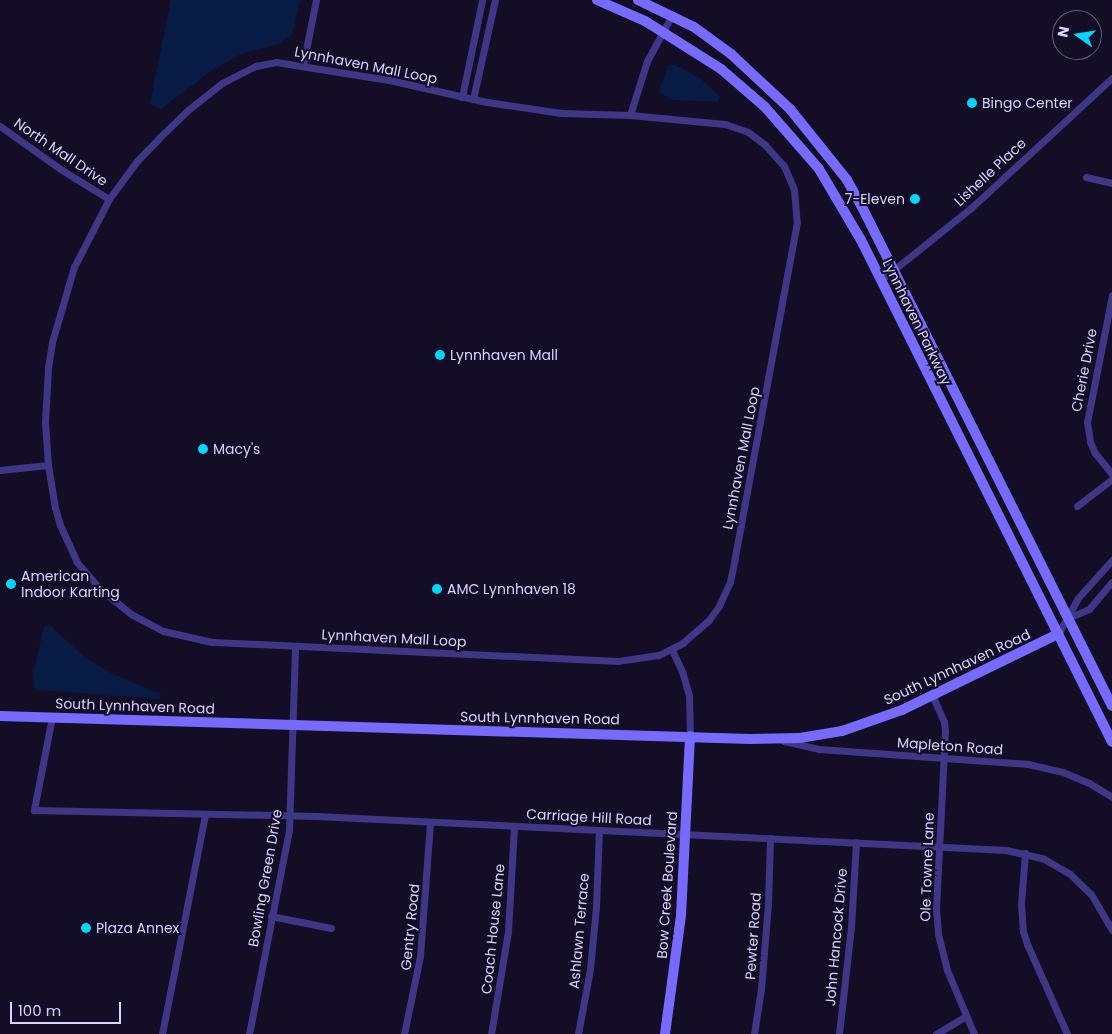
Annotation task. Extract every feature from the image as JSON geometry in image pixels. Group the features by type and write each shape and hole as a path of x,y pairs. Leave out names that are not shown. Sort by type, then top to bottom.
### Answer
{"main road":[{"name":"Lynnhaven Parkway","path":"597,0 662,31 721,68 785,128 819,168 833,190 880,280 1112,742"},
{"name":"Lynnhaven Parkway","path":"638,0 672,15 712,38 768,88 811,132 839,169 861,205 1112,706"},
{"name":"South Lynnhaven Road","path":"0,716 781,740 842,731 902,710 933,697 1058,634"},
{"name":"Bow Creek Boulevard","path":"665,1034 677,953 690,736"}],"street":[{"path":"303,65 316,0"},
{"path":"462,96 482,0"},
{"path":"473,99 495,0"},
{"path":"630,115 642,74 662,31 672,15"},
{"name":"Lynnhaven Mall Loop","path":"285,62 389,80 462,96 560,113 630,115 726,124 745,130 765,145 784,166 790,178 796,202 797,222 730,582 722,602 695,635 672,650 642,659 618,662 295,646 194,639 163,630 131,614 114,602 88,576 68,544 55,508 48,465 45,402 52,342 74,267 109,199 137,160 188,110 222,83 265,64 285,62"},
{"name":"Lishelle Place","path":"880,280 977,202 1112,78"},
{"name":"North Mall Drive","path":"0,126 62,170 109,199"},
{"path":"1086,177 1112,183"},
{"name":"Cherie Drive","path":"1112,295 1087,422 1089,437 1095,453 1112,474"},
{"path":"0,470 48,465"},
{"path":"1077,506 1112,479"},
{"path":"1058,634 1078,598 1112,560"},
{"path":"1068,618 1089,609 1112,582"},
{"name":"Bowling Green Drive","path":"249,1034 290,815 295,646"},
{"path":"672,650 682,671 689,695 690,736"},
{"name":"Ole Towne Lane","path":"933,697 944,722 944,758 936,909 938,934 946,970 974,1034"},
{"name":"Carriage Hill Road","path":"52,717 34,810 290,815 940,846 1025,853 1058,866 1081,883 1099,906 1112,930"},
{"name":"Mapleton Road","path":"781,740 819,749 1028,764 1063,772 1089,783 1112,797"},
{"path":"162,1034 205,814"},
{"name":"Gentry Road","path":"404,1034 420,956 430,822"},
{"name":"Coach House Lane","path":"492,1034 508,931 514,826"},
{"name":"Ashlawn Terrace","path":"578,1034 590,969 596,907 598,830"},
{"name":"Pewter Road","path":"754,1034 761,989 768,903 770,838"},
{"name":"John Hancock Drive","path":"839,1034 851,927 856,842"},
{"path":"1025,853 1021,904 1027,944 1067,1034"},
{"path":"271,916 331,928"},
{"path":"936,1034 966,1016"}],"water":[{"path":"171,0 300,0 292,35 279,44 241,54 211,71 161,109 150,104"},
{"path":"668,65 676,65 701,79 720,97 717,102 673,100 659,92"},
{"path":"50,625 85,658 113,674 161,694 160,699 41,690 34,687 33,673 44,627"}],"place":[{"name":"Bingo Center","path":"972,103"},
{"name":"7-Eleven","path":"915,199"},
{"name":"Lynnhaven Mall","path":"440,355"},
{"name":"Macy's","path":"203,449"},
{"name":"American Indoor Karting","path":"11,584"},
{"name":"AMC Lynnhaven 18","path":"437,589"},
{"name":"Plaza Annex","path":"86,928"}]}
